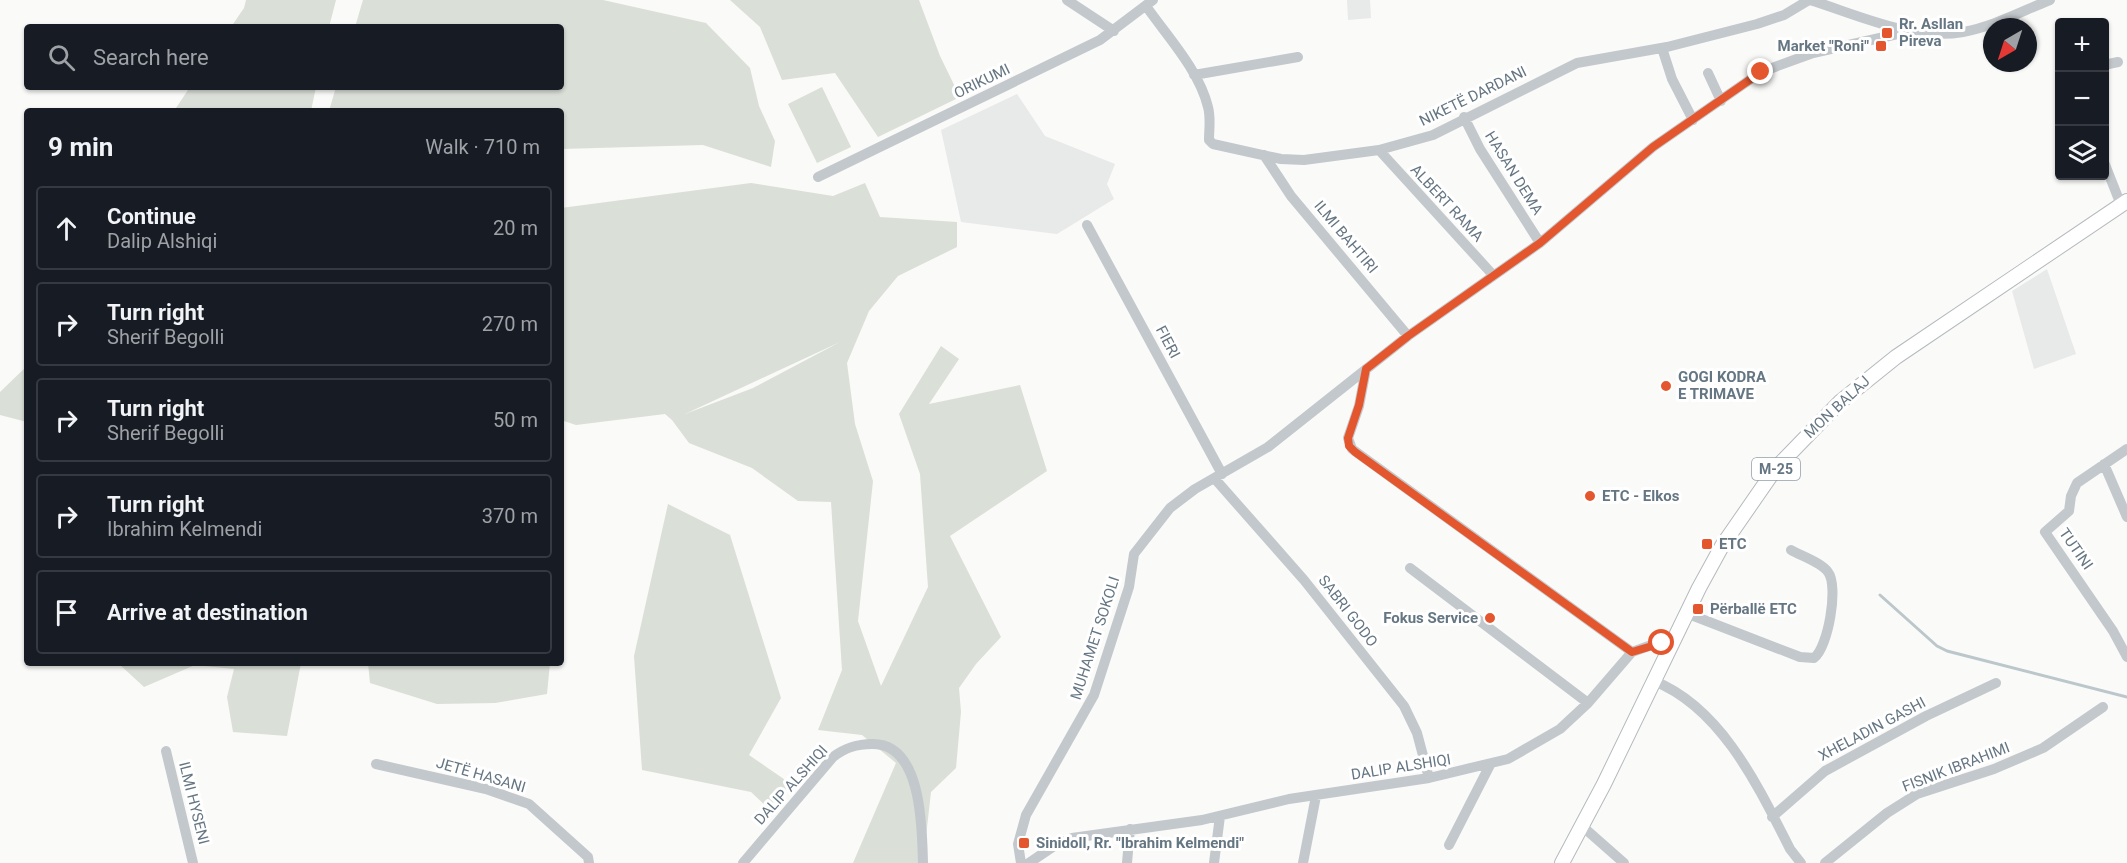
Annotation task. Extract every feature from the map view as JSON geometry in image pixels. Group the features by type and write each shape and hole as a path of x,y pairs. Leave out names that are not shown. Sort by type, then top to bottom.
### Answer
{"main road":[{"name":"MON BALAJ","path":"1562,863 1686,613 1722,546 1757,494 1787,456 1840,402 1896,357 2124,203"}],"street":[{"path":"1067,0 1114,31"},
{"path":"1810,0 1911,31 1939,34 1964,32 2049,0"},
{"name":"NIKETË DARDANI","path":"1194,75 1208,104 1209,140 1213,144 1264,155 1304,160 1379,150 1433,135 1464,117 1577,63 1662,48 1773,19 1810,0"},
{"path":"1149,2 1194,75 1298,57"},
{"name":"ORIKUMI","path":"818,177 1083,49 1114,31 1149,2"},
{"name":"MUHAMET SOKOLI","path":"1021,863 1018,844 1026,815 1094,695 1129,586 1134,554 1170,508 1268,447 1408,336 1540,243 1653,147 1774,66 1829,49 1856,45 1911,31"},
{"path":"1662,48 1672,79 1693,120"},
{"path":"2109,64 2118,62"},
{"path":"1708,74 1721,101"},
{"name":"HASAN DEMA","path":"1464,117 1480,149 1540,243"},
{"name":"ALBERT RAMA","path":"1379,150 1430,209 1493,275"},
{"name":"ILMI BAHTIRI","path":"1264,155 1291,196 1408,336"},
{"path":"2109,172 2124,203"},
{"name":"FIERI","path":"1087,225 1219,477"},
{"path":"1366,369 1359,405 1348,438 1352,449 1632,652 1672,642"},
{"name":"TUTINI","path":"2127,449 2078,483 2071,496 2069,511 2045,532 2108,623 2127,657"},
{"path":"2104,464 2127,517"},
{"name":"SABRI GODO","path":"1219,477 1304,579 1404,706 1417,733 1429,778"},
{"path":"1686,613 1800,657 1814,658 1824,645 1829,622 1832,598 1830,575 1823,567 1791,550"},
{"path":"1410,568 1587,703"},
{"name":"DALIP ALSHIQI","path":"1029,863 1054,846 1072,838 1220,816 1316,796 1429,778 1508,759 1544,740 1587,703 1632,652"},
{"path":"1654,681 1665,685 1690,704 1733,745 1790,849 1801,863"},
{"name":"XHELADIN GASHI","path":"1772,817 1825,771 1906,726 1996,683"},
{"name":"FISNIK IBRAHIMI","path":"1825,863 1887,813 1917,794 1994,769 2043,748 2103,707"},
{"name":"DALIP ALSHIQI","path":"743,863 833,757 845,748 875,744 897,751 905,759 916,794 923,863"},
{"name":"ILMI HYSENI","path":"166,751 193,863"},
{"name":"JETË HASANI","path":"376,764 486,789 529,804 588,857 589,863"},
{"path":"1449,845 1490,765"},
{"path":"1303,863 1316,796"},
{"path":"1214,863 1220,816"},
{"path":"1582,826 1624,863"},
{"path":"1127,863 1130,829"}],"shaded area":[{"path":"246,0 336,0 330,24 233,24 244,8"},
{"path":"363,0 603,0 706,23 750,68 759,106 775,141 771,167 703,145 564,149 564,108 330,108 335,90 564,90 564,24 356,24"},
{"path":"730,0 919,0 940,56 960,97 878,137 835,73 782,80 760,27"},
{"path":"1347,0 1370,0 1371,18 1348,20"},
{"path":"822,87 851,147 817,163 788,104"},
{"path":"188,90 315,90 312,108 176,108"},
{"path":"1017,94 1045,136 1115,164 1107,184 1114,199 1057,234 961,222 941,130"},
{"path":"751,183 833,196 865,183 880,217 957,222 957,247 898,276 869,311 847,363 855,424 873,481 858,621 881,686 928,587 920,474 899,414 941,346 959,359 929,404 1020,385 1047,471 950,536 1001,637 976,664 959,688 961,712 956,768 931,792 923,863 853,863 896,763 862,735 818,730 842,670 831,502 798,501 752,468 689,443 665,414 576,425 564,421 564,208","holes":["840,342 753,388 685,414"]},
{"path":"2047,269 2076,354 2034,369 2012,291"},
{"path":"24,369 24,421 0,415 0,392"},
{"path":"668,504 730,535 781,698 749,755 791,784 768,808 751,792 642,770 634,656"},
{"path":"121,666 193,666 144,687"},
{"path":"205,666 300,666 287,736 233,732 227,697 234,669"},
{"path":"368,666 550,666 547,694 495,703 437,704 370,683"}],"waterway":[{"path":"1880,595 1937,646 1947,651 2127,697"}],"place":[{"name":"Rr. Asllan Pireva","path":"1887,33"},
{"name":"Market \"Roni\"","path":"1881,46"},
{"name":"GOGI KODRA E TRIMAVE","path":"1666,386"},
{"name":"ETC - Elkos","path":"1590,496"},
{"name":"ETC","path":"1707,544"},
{"name":"Përballë ETC","path":"1698,609"},
{"name":"Fokus Service","path":"1490,618"},
{"name":"Sinidoll, Rr. \"Ibrahim Kelmendi\"","path":"1024,843"}],"route":[{"path":"1662,643 1632,652 1355,452 1349,446 1348,438 1359,405 1366,369 1408,336 1540,243 1653,147 1761,72"}]}
